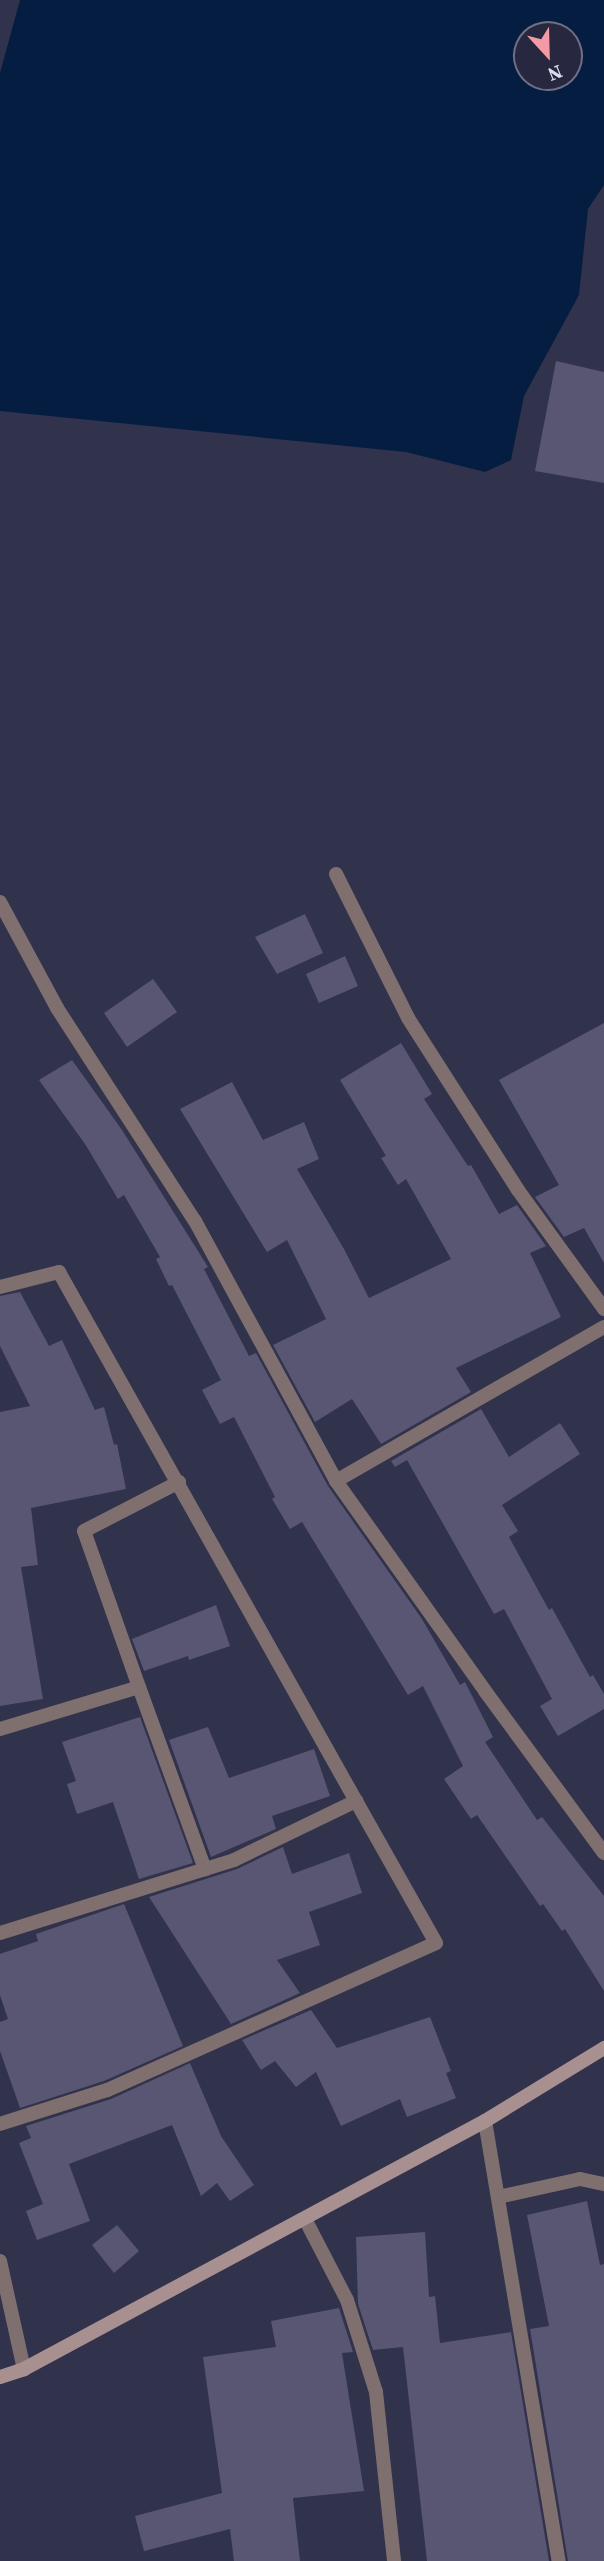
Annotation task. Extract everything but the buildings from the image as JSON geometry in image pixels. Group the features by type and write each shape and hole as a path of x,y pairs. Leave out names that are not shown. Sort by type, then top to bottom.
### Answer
{"main road":[{"path":"0,2377 24,2369 485,2121 604,2048"}],"street":[{"path":"336,874 408,1018 519,1190 604,1308"},
{"path":"0,902 57,1008 195,1221 336,1481 604,1853"},
{"path":"0,1287 59,1272 436,1943 107,2090 0,2124"},
{"path":"336,1481 604,1327"},
{"path":"179,1482 84,1531 205,1869"},
{"path":"0,1729 139,1687"},
{"path":"0,1933 234,1860 356,1801"},
{"path":"485,2121 559,2561"},
{"path":"498,2197 580,2179 604,2185"},
{"path":"305,2219 346,2300 376,2392 394,2561"},
{"path":"0,2261 24,2369"}],"water":[{"path":"20,0 604,0 604,185 588,209 579,295 524,396 511,460 485,472 406,452 0,411 0,73"}]}
